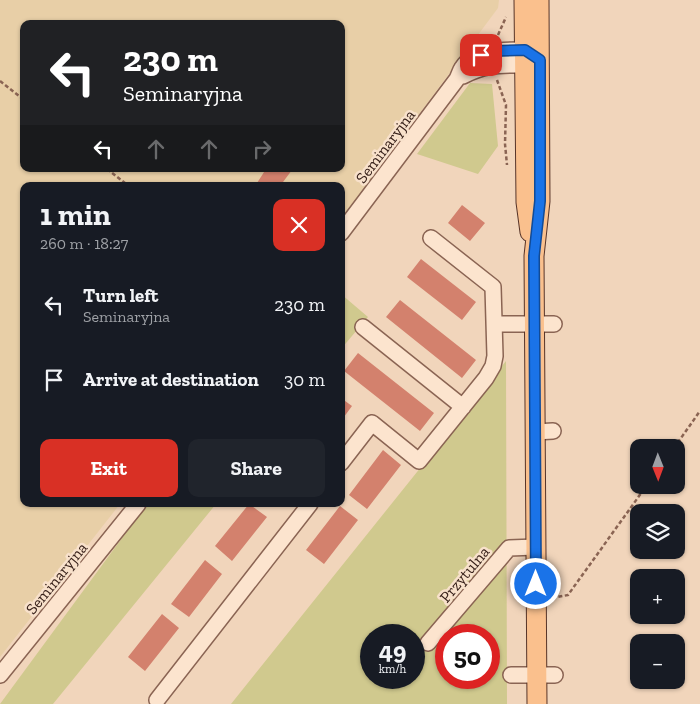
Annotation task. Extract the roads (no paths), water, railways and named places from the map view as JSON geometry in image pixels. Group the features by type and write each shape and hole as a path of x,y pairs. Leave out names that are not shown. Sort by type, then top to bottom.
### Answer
{"main road":[{"path":"524,0 540,201 534,256 534,324 544,432 536,547 536,602 546,675 536,704"},
{"path":"530,58 539,0"}],"street":[{"name":"Seminaryjna","path":"345,228 457,79 483,66 530,58"},
{"path":"345,458 372,423 418,461 486,378 493,366 494,287 431,238"},
{"path":"495,324 554,324"},
{"path":"363,328 463,406"},
{"name":"Seminaryjna","path":"0,675 136,507"},
{"path":"157,700 308,507"},
{"name":"Przytulna","path":"428,643 509,548 536,547"},
{"path":"511,675 546,675"}]}
